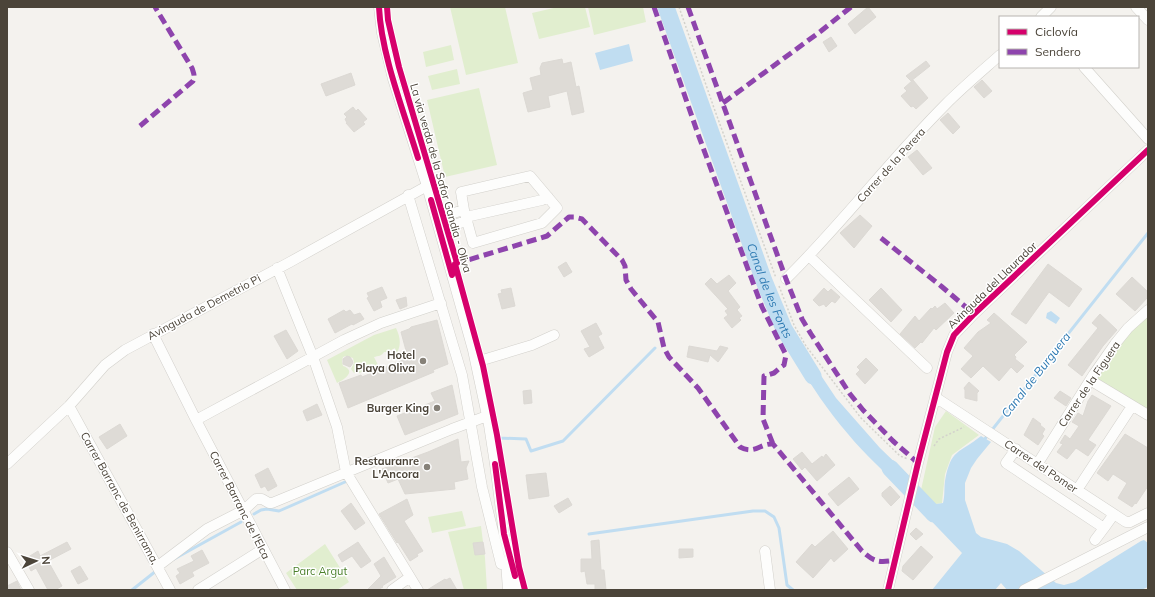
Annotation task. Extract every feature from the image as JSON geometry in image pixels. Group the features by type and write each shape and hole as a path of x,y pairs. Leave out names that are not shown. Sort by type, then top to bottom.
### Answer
{"street":[{"path":"379,7 382,33 387,55 427,186 477,365 495,464 504,538 508,590"},
{"path":"1043,16 1050,7"},
{"path":"1136,7 1148,20"},
{"name":"Carrer de la Perera","path":"786,279 809,256 945,104 999,56"},
{"path":"1085,68 1148,139"},
{"name":"Avinguda del Llaurador","path":"888,590 918,463 951,341 958,331 1148,150"},
{"path":"530,176 557,208 542,223 473,243 466,216 461,192 530,176"},
{"name":"Avinguda de Demetrio Pi","path":"7,464 69,406 105,365 125,350 427,186"},
{"path":"408,195 462,375 482,487 501,564"},
{"path":"436,218 466,216 542,200 548,197"},
{"path":"439,229 466,216"},
{"path":"809,256 927,368"},
{"path":"277,268 313,358 338,427 347,475 418,590"},
{"path":"196,420 344,340 381,323 440,303"},
{"name":"Carrer de la Figuera","path":"1038,463 1090,380 1115,344 1128,328 1148,310"},
{"name":"Carrer Barranc de l'Elca","path":"153,334 284,590"},
{"path":"462,375 477,365 532,345 554,335"},
{"path":"1090,380 1148,415"},
{"name":"Carrer del Pomer","path":"935,397 1128,522 1148,512"},
{"name":"Carrer Barranc de Benirrama,","path":"69,406 170,590"},
{"path":"1077,490 1132,406"},
{"path":"158,566 207,529 244,510 256,499 262,499 272,503 347,475 471,422 488,421"},
{"path":"1016,449 1006,463 1104,528"},
{"path":"1095,540 1114,514"},
{"path":"1024,590 1148,527"},
{"path":"501,590 501,564 504,538"},
{"path":"504,538 517,590"},
{"path":"198,590 263,549"},
{"path":"765,551 770,590"},
{"path":"7,552 29,590"},
{"path":"514,576 522,590"},
{"path":"392,590 410,577"}],"path":[{"path":"679,7 714,108 794,325 806,346 861,418 900,456 918,463"},
{"path":"934,445 939,439 978,424"}],"green space":[{"path":"450,7 505,7 518,63 466,75"},
{"path":"558,7 585,7 590,27 539,39 532,13"},
{"path":"588,7 643,7 646,22 594,35"},
{"path":"451,45 454,60 426,67 423,52"},
{"path":"457,69 460,84 432,90 428,76"},
{"path":"479,88 497,165 445,177 427,100"},
{"path":"1148,313 1148,411 1096,379 1111,353"},
{"path":"396,328 400,341 396,354 395,348 388,352 384,352 380,356 374,357 378,365 359,373 354,373 351,369 354,363 353,358 346,356 343,357 343,366 349,370 349,373 346,378 337,383 327,360 374,335"},
{"path":"946,411 979,435 952,455 945,474 942,503 936,504 933,503 921,490 935,427"},
{"path":"462,511 466,526 432,533 428,517"},
{"path":"481,526 487,590 464,590 448,532"},
{"name":"Parc Argut","path":"325,544 349,582 337,590 297,590 286,573"}],"water":[{"path":"629,44 633,61 600,70 595,53"},
{"path":"1051,311 1060,318 1056,324 1046,318 1047,313"},
{"path":"806,353 836,398 880,448 908,475 904,491 861,449 827,407 795,359"},
{"path":"981,436 991,442 971,468 965,483 965,500 976,533 981,537 1007,544 1019,551 1056,583 1064,585 1075,582 1144,540 1148,543 1148,587 1141,590 1007,590 1001,583 995,590 932,590 962,553 916,505 921,490 934,503 943,503 947,470 953,457"}],"building":[{"path":"868,7 876,17 855,34 848,24"},
{"path":"831,37 837,46 829,52 823,42"},
{"path":"562,59 563,64 571,62 576,87 579,86 584,112 572,115 567,91 548,96 550,107 528,112 523,93 533,90 530,78 541,75 540,68 542,63"},
{"path":"926,61 930,66 911,81 906,76"},
{"path":"351,73 355,85 326,96 321,84"},
{"path":"913,80 928,98 916,109 913,106 911,107 901,96 907,91 904,88"},
{"path":"982,80 992,91 984,98 974,87"},
{"path":"353,107 356,111 358,109 367,119 363,122 365,124 354,132 346,123 345,119 347,117 344,114"},
{"path":"948,113 960,127 953,134 940,120"},
{"path":"917,150 932,168 923,175 908,157"},
{"path":"860,215 872,226 854,248 840,233"},
{"path":"566,262 572,272 564,277 558,267"},
{"path":"1048,264 1082,289 1069,307 1049,292 1026,324 1011,314"},
{"path":"729,275 736,283 728,291 740,307 737,310 742,316 739,318 741,320 732,328 724,318 728,315 725,311 728,309 705,284 711,278 717,284"},
{"path":"1132,277 1148,292 1148,297 1135,311 1116,294"},
{"path":"382,287 387,298 380,301 382,307 374,311 367,298 369,297 367,293"},
{"path":"511,288 515,306 502,309 498,294 502,293 501,290"},
{"path":"824,288 828,292 831,289 840,297 835,303 832,301 826,307 824,304 819,306 813,300"},
{"path":"881,288 902,310 891,322 869,300"},
{"path":"406,297 407,306 400,309 396,300"},
{"path":"945,303 954,313 936,330 934,328 922,343 921,342 915,348 900,334 915,316 919,321 931,308 932,309 935,306 937,309"},
{"path":"344,310 346,312 350,310 354,315 360,313 364,319 335,333 328,319"},
{"path":"994,313 1027,342 1014,355 1016,357 1015,359 1024,366 1017,373 1011,367 999,381 983,366 971,378 961,369 973,356 964,348 978,332 991,323 987,320"},
{"path":"1100,314 1117,330 1103,346 1082,376 1068,365 1098,328 1092,323"},
{"name":"Hotel Playa Oliva","path":"437,320 448,364 433,370 434,372 348,408 339,383 361,375 362,377 408,358 401,332 411,327"},
{"path":"596,323 602,334 598,336 604,348 589,357 584,349 590,347 581,331"},
{"path":"286,330 298,351 287,359 274,336"},
{"path":"689,346 717,351 720,346 728,348 718,362 710,355 708,362 687,357"},
{"path":"347,356 350,357 353,363 350,367 343,364 343,359"},
{"path":"866,358 878,370 865,384 856,374 860,370 857,367"},
{"path":"969,382 979,391 977,393 977,401 965,398 964,388"},
{"name":"Burger King","path":"452,385 458,414 405,435 397,416 435,401 431,393"},
{"path":"531,390 532,403 524,404 523,391"},
{"path":"1060,391 1071,398 1066,406 1054,398"},
{"path":"1092,395 1111,406 1088,440 1096,445 1088,456 1076,448 1067,459 1057,452 1063,444 1060,443 1065,435 1070,439 1079,426 1072,422 1078,413 1083,416 1088,401"},
{"path":"317,404 322,415 307,421 303,411"},
{"path":"1033,418 1045,429 1042,434 1044,436 1038,445 1024,435"},
{"path":"120,424 127,436 107,449 99,437"},
{"path":"1125,434 1148,448 1148,486 1136,504 1135,503 1132,507 1118,498 1127,483 1113,474 1108,481 1097,473"},
{"name":"Restauranre L'Ancora","path":"458,439 461,462 469,461 466,468 468,479 454,482 455,489 405,494 398,479 388,483 382,469"},
{"path":"802,452 812,464 822,456 823,458 826,454 835,465 817,481 805,467 802,470 793,459"},
{"path":"268,468 277,486 268,491 265,486 261,488 255,475"},
{"path":"546,473 549,496 529,499 526,475"},
{"path":"849,477 859,489 838,506 828,494"},
{"path":"890,486 900,497 891,506 882,496 882,493"},
{"path":"568,498 572,505 559,513 554,506"},
{"path":"407,499 413,515 404,521 423,551 417,554 418,556 410,561 379,514"},
{"path":"351,503 365,523 355,530 341,511"},
{"path":"916,528 923,534 916,540 910,534"},
{"path":"833,531 848,549 834,562 831,558 813,578 796,562 812,544 815,547"},
{"path":"599,540 601,570 604,570 606,590 595,590 595,584 587,584 585,571 581,572 581,559 592,559 591,541"},
{"path":"67,542 71,549 48,561 62,586 55,590 48,590 36,568 31,571 25,559 38,551 40,556"},
{"path":"358,542 371,561 361,568 352,556 342,562 338,555"},
{"path":"483,542 485,554 475,555 473,543"},
{"path":"921,546 933,557 913,580 902,571 903,566"},
{"path":"679,549 693,549 693,557 679,558"},
{"path":"202,550 209,563 192,572 194,576 180,584 176,576 180,573 177,569 194,561 191,556"},
{"path":"384,557 396,577 377,590 367,590 381,576 374,564"},
{"path":"80,566 88,579 78,584 71,571"},
{"path":"450,578 457,590 427,590 445,579"},
{"path":"17,581 21,590 7,590 7,586"}],"waterway":[{"name":"Canal de les Fonts","path":"666,7 764,281 784,329 813,376"},
{"name":"Canal de Burguera","path":"984,440 1148,233"},
{"path":"494,433 498,438 526,439 531,451 563,441 655,348"},
{"name":"Canal de les Fonts","path":"890,468 934,514"},
{"path":"254,514 261,510 267,509 279,511 345,482"},
{"path":"589,534 753,511 765,511 774,517 779,528 787,585 793,590"},
{"path":"174,559 241,522"},
{"path":"132,590 156,571"}],"marked path":[{"path":"140,126 193,81 194,78 192,68 155,7"},
{"path":"654,7 698,134 762,307 786,355 784,365 774,373 764,376 763,419 773,444"},
{"path":"688,7 786,279 802,319 850,394 863,410 893,441 918,463"},
{"path":"723,103 851,7"},
{"path":"455,264 547,236 569,217 582,219 622,260 625,266 626,280 631,289 658,322 664,348 669,357 698,388 740,447 750,450 764,445 773,444 862,551 877,561 895,560"},
{"path":"881,238 974,314"}],"cycle path":[{"path":"379,7 384,44 400,102 418,158"},
{"name":"La via verda de la Safor Gandia - Oliva","path":"387,7 388,20 399,67 457,263 455,264 483,366 497,435 519,567 525,590"},
{"path":"888,590 918,463 947,352 954,335 974,314 1148,150"},
{"path":"431,200 452,275"},
{"path":"495,464 504,534 515,576"}],"place":[{"name":"Hotel Playa Oliva","path":"423,361"},
{"name":"Burger King","path":"437,408"},
{"name":"Restauranre L'Ancora","path":"427,467"}]}
